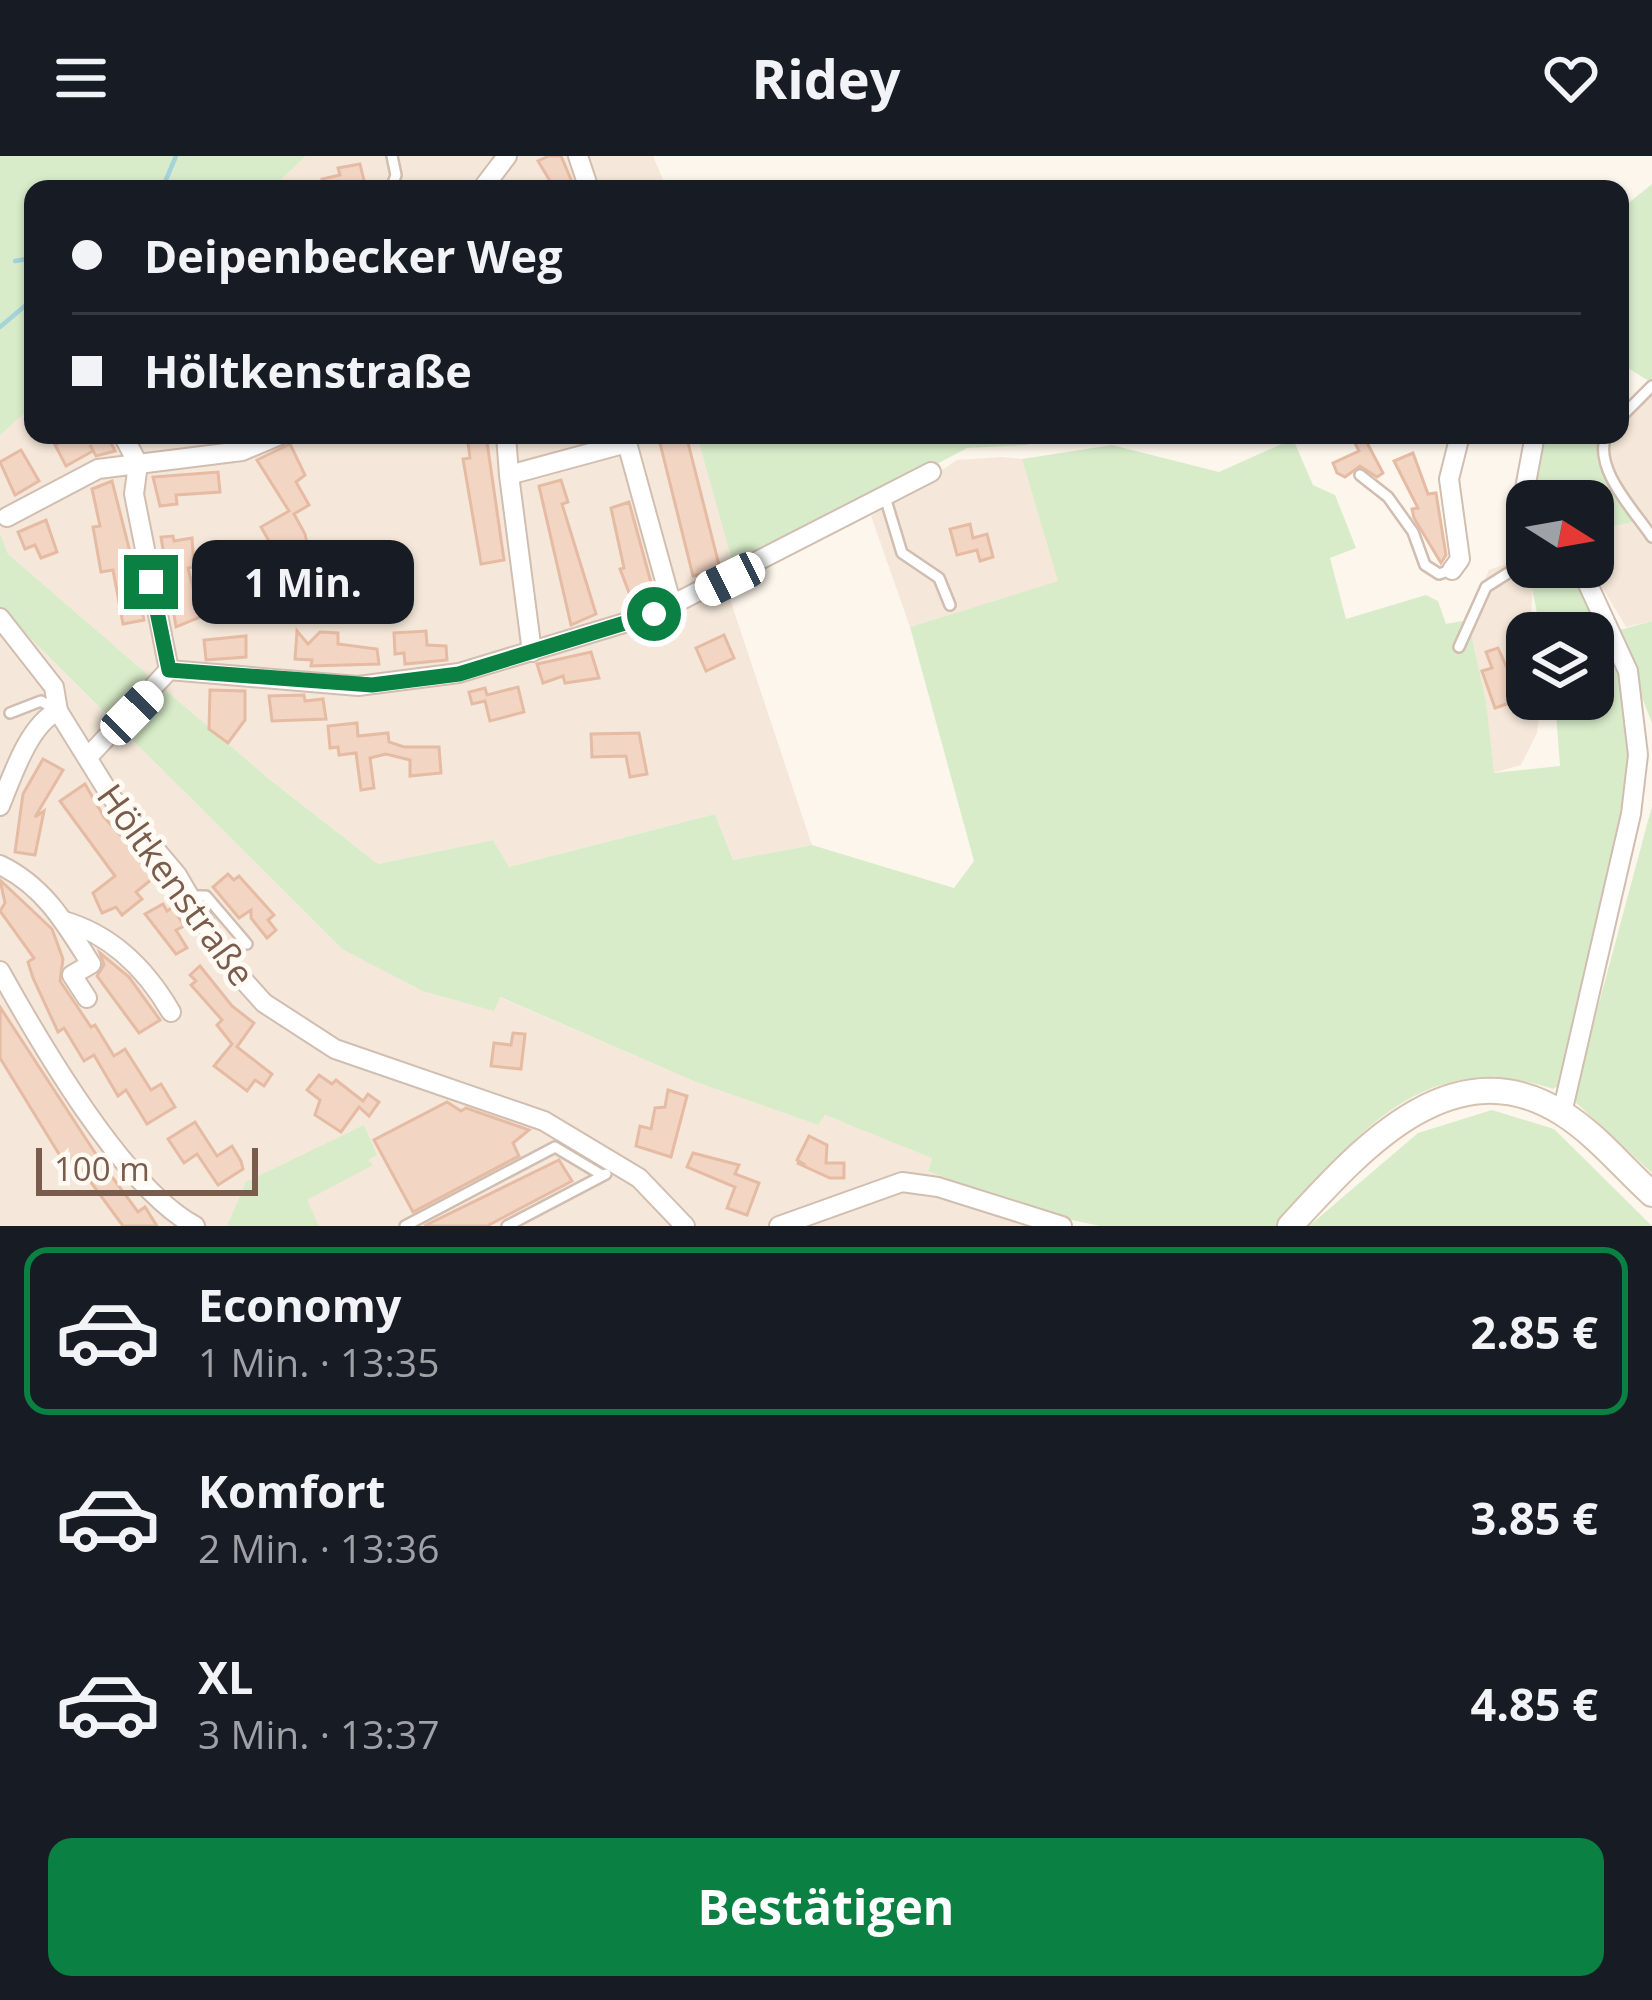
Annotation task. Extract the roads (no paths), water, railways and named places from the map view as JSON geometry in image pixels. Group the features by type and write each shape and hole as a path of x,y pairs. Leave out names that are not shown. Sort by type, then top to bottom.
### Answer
{"main road":[{"path":"1290,1226 1344,1168 1398,1122 1432,1103 1480,1090 1516,1094 1562,1113 1652,1194"}],"street":[{"path":"489,180 507,156"},
{"path":"128,444 138,464 134,494 164,677 358,686 459,674 672,606 931,472"},
{"path":"7,518 89,472 240,444"},
{"path":"507,444 532,652"},
{"path":"509,475 623,444"},
{"path":"627,444 672,606"},
{"path":"1452,570 1460,559 1449,479 1458,444"},
{"path":"1526,480 1532,444"},
{"path":"1562,1113 1615,889 1638,755 1637,715 1628,671 1590,588"},
{"path":"0,618 54,686 58,711 88,757"},
{"name":"Höltkenstraße","path":"164,677 88,757 103,786 190,896 234,972 307,1034 379,1064 520,1109 621,1166 656,1193 685,1226"},
{"path":"0,806 27,749 47,717 58,711"},
{"path":"0,865 30,883 64,921 91,964 72,975 87,998"},
{"path":"64,921 95,932 124,953 171,1012"},
{"path":"0,971 108,1137 157,1196 195,1226"},
{"path":"779,1226 902,1182 938,1187 1062,1226"}],"lane":[{"path":"1629,409 1652,386"},
{"path":"1604,444 1608,472 1652,538"},
{"path":"1360,475 1406,520 1425,566 1439,574 1452,570"},
{"path":"885,497 902,553 939,578 950,605"},
{"path":"1460,647 1486,587 1506,573"},
{"path":"10,712 41,701 58,711"},
{"path":"190,896 206,896 247,944"},
{"path":"405,1226 555,1147 602,1175"},
{"path":"507,1226 621,1166"}],"waterway":[{"path":"166,180 176,156"},
{"path":"15,261 24,260"},
{"path":"0,327 24,307"}]}
